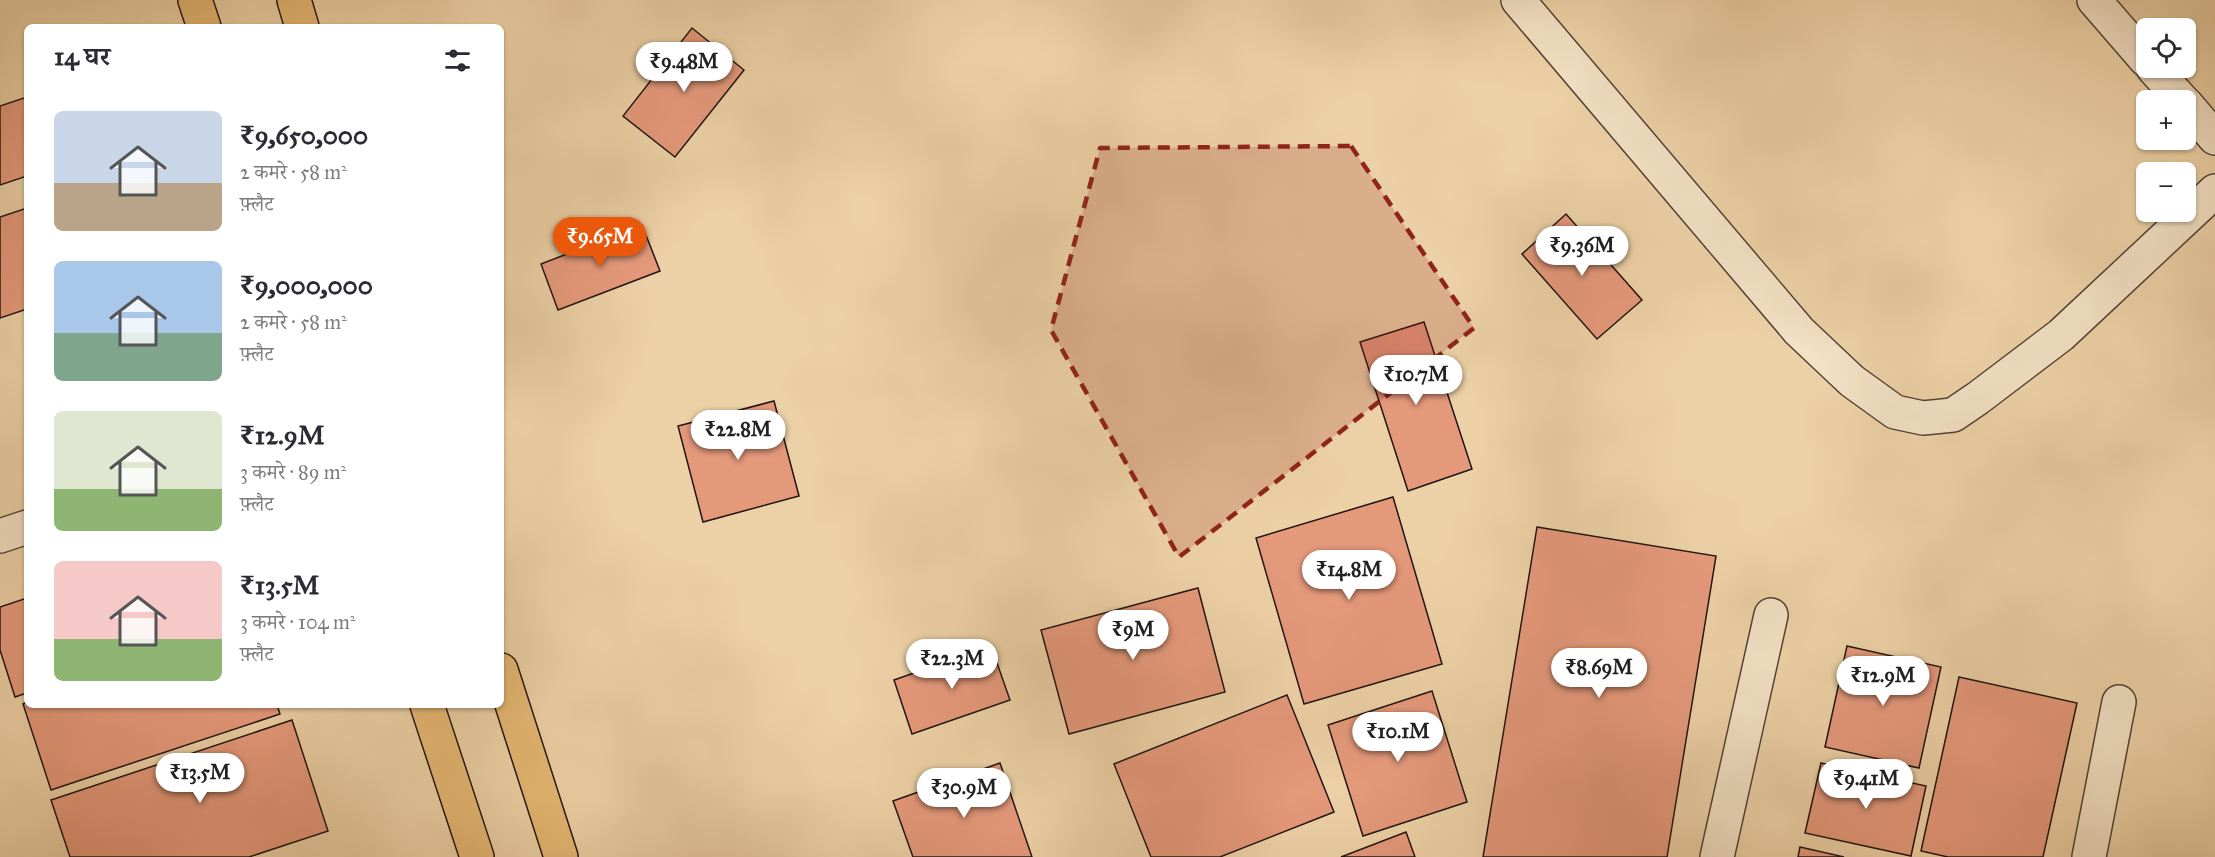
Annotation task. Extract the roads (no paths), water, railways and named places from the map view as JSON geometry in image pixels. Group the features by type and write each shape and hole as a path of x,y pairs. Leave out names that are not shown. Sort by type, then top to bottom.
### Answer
{"main road":[{"path":"195,0 203,24"},
{"path":"294,0 301,24"},
{"path":"504,679 561,857"},
{"path":"429,708 477,857"}],"lane":[{"path":"1518,0 1799,331 1852,381 1895,412 1923,418 1953,415 1978,398 2061,335 2215,191"},
{"path":"2094,0 2136,48"},
{"path":"2162,78 2173,90"},
{"path":"2196,116 2215,138"},
{"path":"0,536 24,528"},
{"path":"1717,857 1771,615"},
{"path":"2089,857 2119,702"}]}
